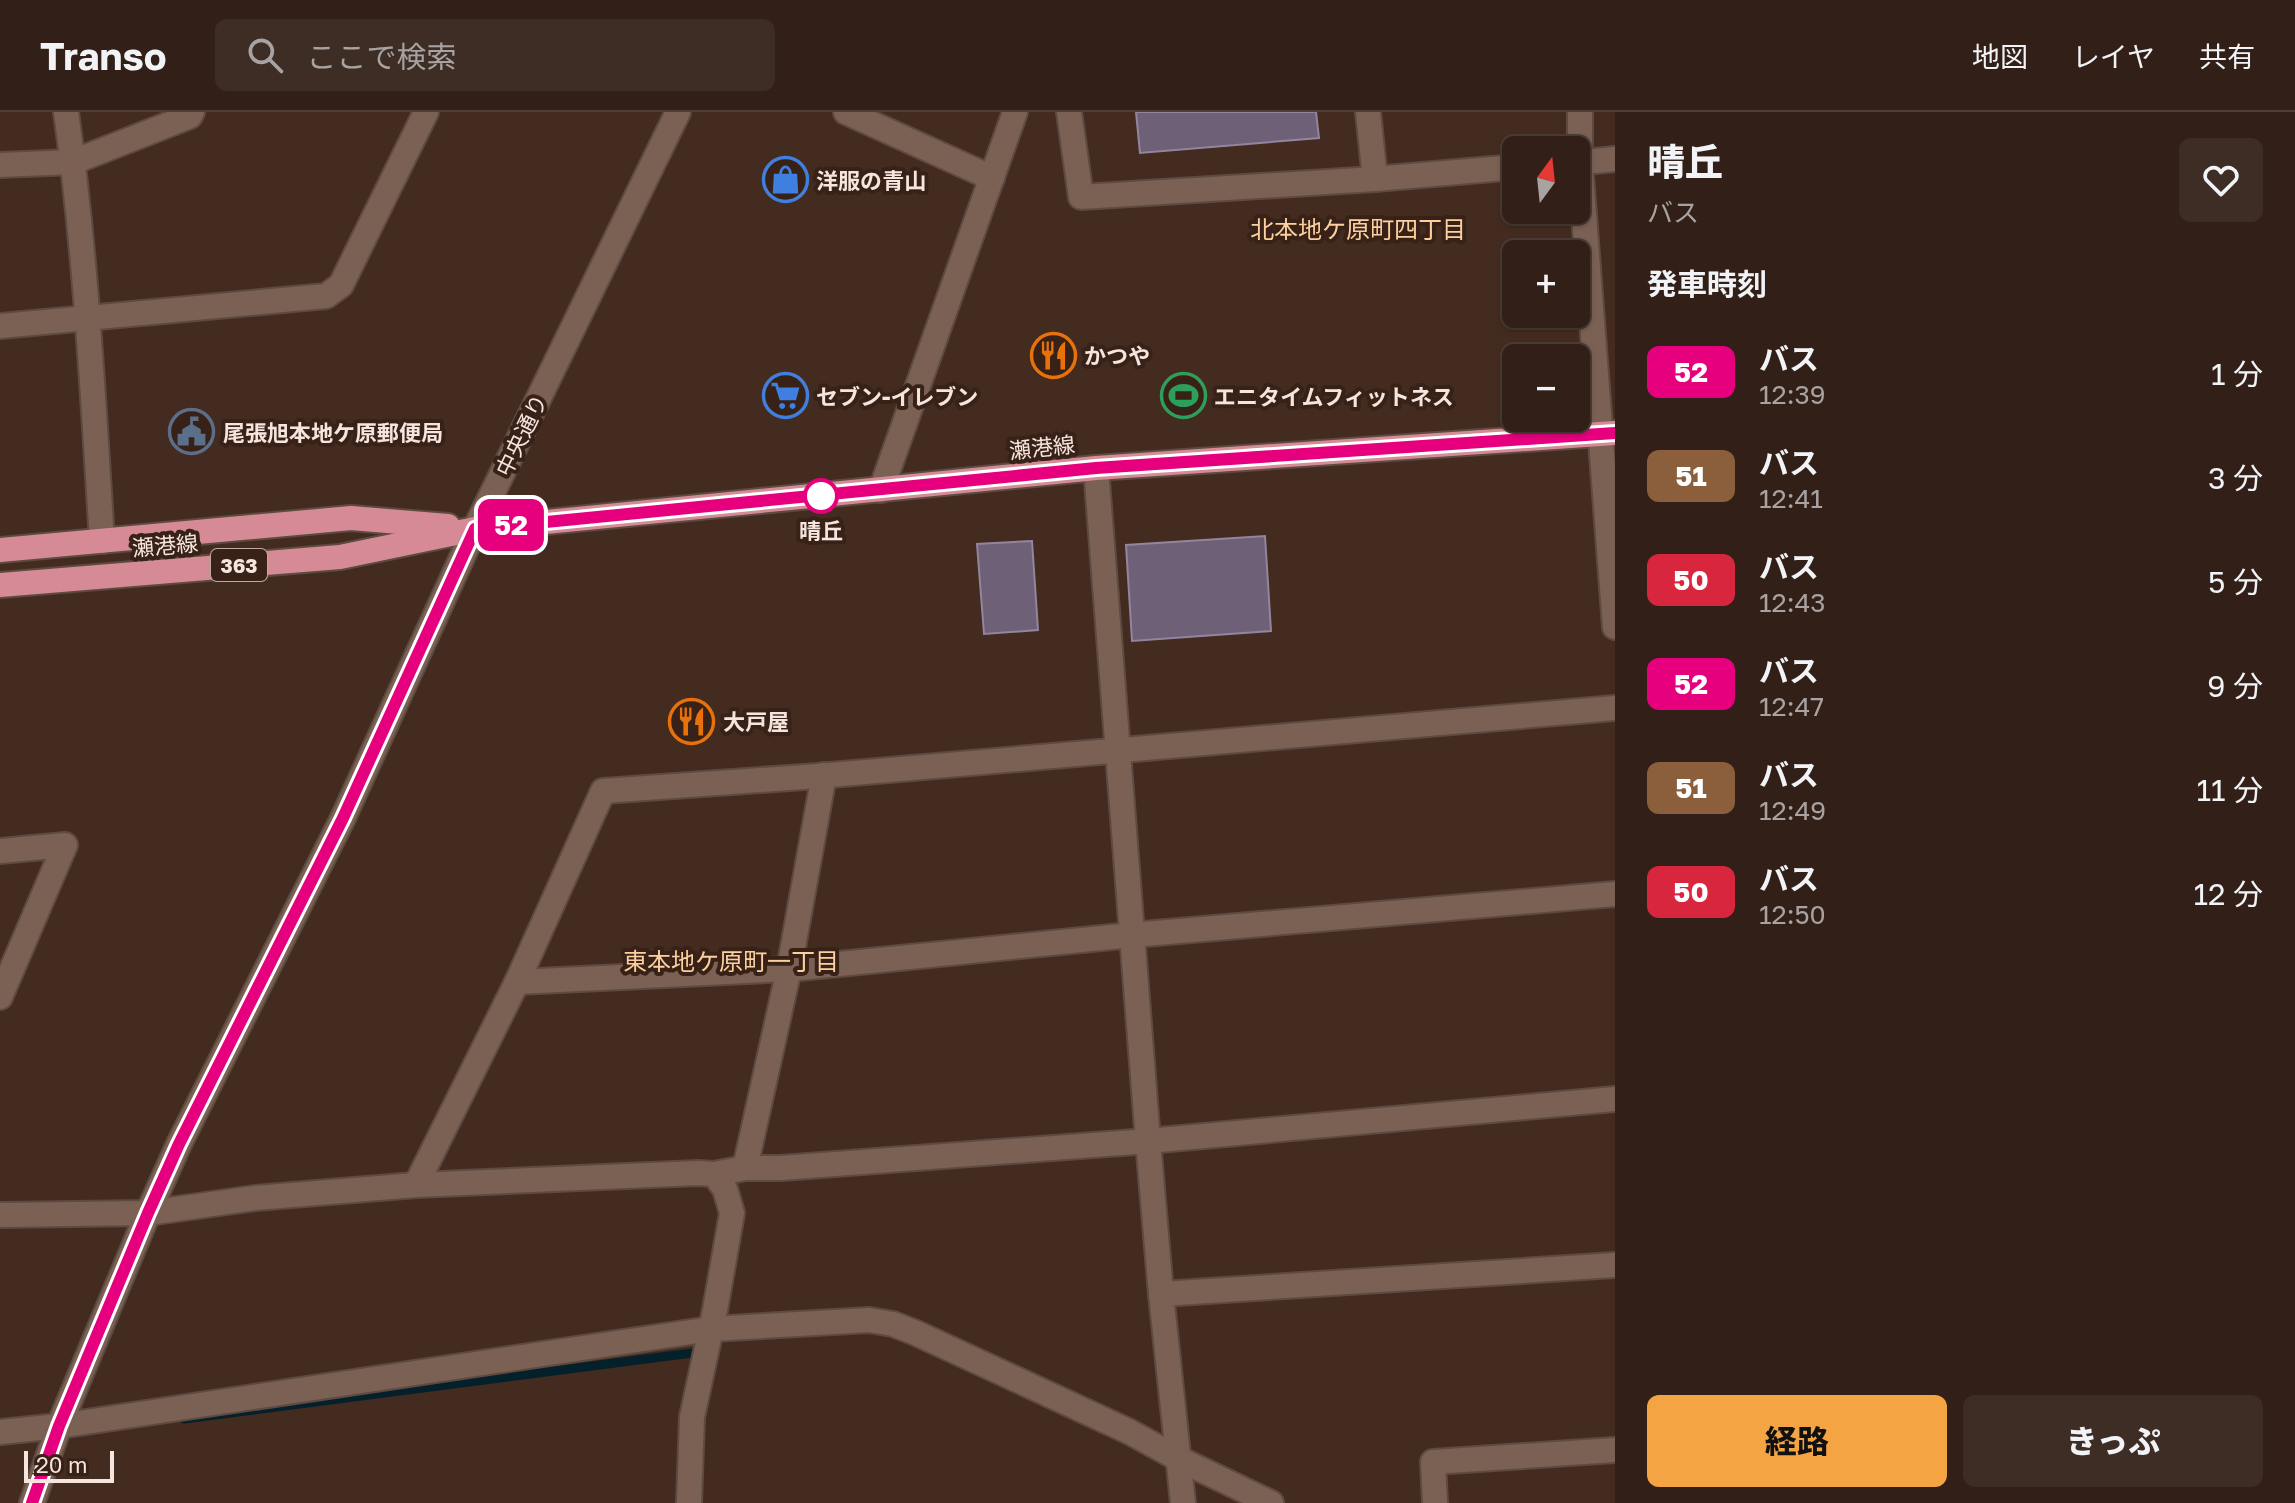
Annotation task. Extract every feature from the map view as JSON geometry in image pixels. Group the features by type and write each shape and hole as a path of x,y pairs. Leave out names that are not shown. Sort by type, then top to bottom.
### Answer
{"highway":[{"name":"瀬港線","path":"0,585 340,557 475,529 1096,468 1607,434"},
{"name":"瀬港線","path":"0,550 351,518 475,529"}],"street":[{"path":"66,112 89,319 102,541"},
{"path":"0,165 73,162 190,116 192,112"},
{"path":"0,326 326,296 341,285 426,112"},
{"name":"中央通り","path":"32,1503 59,1426 179,1144 343,818 475,529 678,112"},
{"path":"846,112 992,178"},
{"path":"881,490 1015,112"},
{"path":"1069,112 1081,197 1502,168"},
{"path":"1368,112 1375,179"},
{"path":"1579,136 1580,112"},
{"path":"1590,161 1615,159"},
{"path":"1585,224 1607,434 1615,627"},
{"path":"1096,468 1148,1141 1183,1503"},
{"path":"416,1185 517,982 603,791 1615,708"},
{"path":"745,1168 789,969 824,775"},
{"path":"0,851 65,845 0,997"},
{"path":"517,982 789,969 1132,935 1615,894"},
{"path":"0,1215 148,1213 255,1198 416,1185 714,1174 745,1168 781,1168 1148,1141 1615,1099"},
{"path":"689,1503 692,1417 732,1213 725,1189 714,1174"},
{"path":"1161,1294 1615,1265"},
{"path":"0,1432 59,1426 711,1329 869,1320 893,1324 916,1333 1130,1432 1271,1503"},
{"path":"1435,1503 1433,1462 1615,1450"}],"building":[{"path":"1136,112 1316,112 1319,138 1140,153"},
{"path":"1265,536 1271,631 1132,641 1126,545"},
{"path":"1032,541 1038,630 984,634 977,544"}],"waterway":[{"path":"184,1419 692,1353"}],"bus line":[{"name":"52","path":"32,1503 59,1426 179,1144 343,818 475,529 1096,468 1615,433"}],"place":[{"name":"洋服の青山","path":"785,180"},
{"name":"かつや","path":"1053,355"},
{"name":"セブン-イレブン","path":"785,396"},
{"name":"エニタイムフィットネス","path":"1183,396"},
{"name":"尾張旭本地ケ原郵便局","path":"192,432"},
{"name":"晴丘","path":"821,496"},
{"name":"大戸屋","path":"692,721"}],"district":[{"name":"北本地ケ原町四丁目","path":"1358,228"},
{"name":"東本地ケ原町一丁目","path":"731,960"}]}
